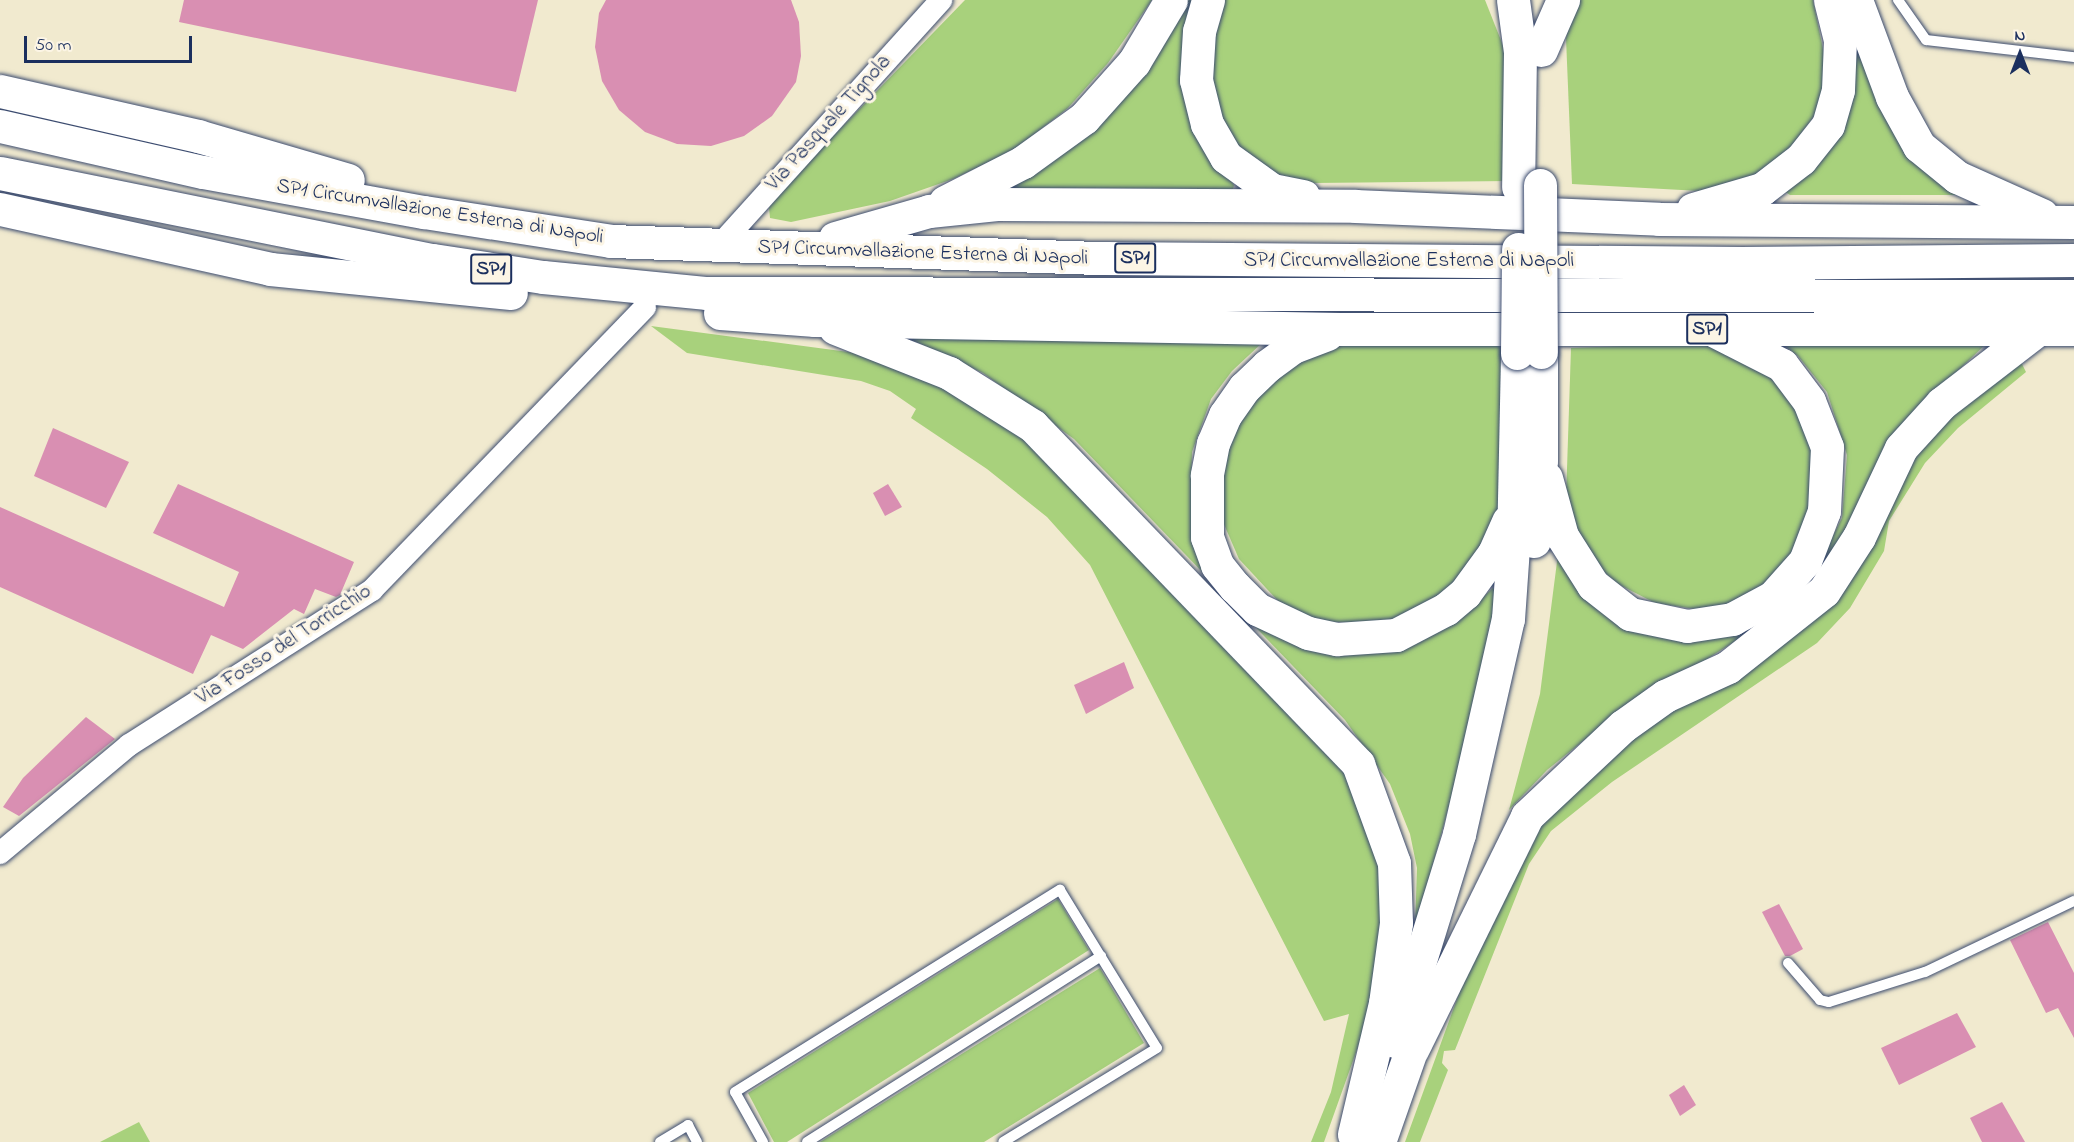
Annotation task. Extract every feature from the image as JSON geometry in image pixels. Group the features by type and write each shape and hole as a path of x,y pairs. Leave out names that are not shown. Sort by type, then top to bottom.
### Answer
{"highway":[{"path":"929,211 1023,162 1084,118 1134,62 1171,0"},
{"path":"1208,0 1199,31 1196,80 1207,124 1226,157 1272,190 1355,206"},
{"path":"1492,0 1509,36 1519,94 1529,186"},
{"path":"1513,0 1520,52 1519,94"},
{"path":"1362,1139 1399,1032 1460,834 1508,619 1515,505 1529,353 1529,186 1541,50 1537,0"},
{"path":"1541,50 1563,0"},
{"path":"1659,219 1762,189 1802,159 1828,125 1838,90 1840,40 1830,0"},
{"path":"1856,0 1892,97 1919,146 1957,177 2066,222"},
{"path":"0,91 231,146 360,183 424,212"},
{"name":"SP1 Circumvallazione Esterna di Napoli","path":"0,126 203,172 424,212 611,241 718,247 1117,258 1742,263 2074,261"},
{"name":"SP1 Circumvallazione Esterna di Napoli","path":"0,173 433,260 543,277 742,293 2074,296"},
{"name":"SP1","path":"784,249 878,228 929,211 997,204 1355,206 1659,219 2066,222"},
{"path":"0,209 270,269 645,307 815,320 1340,329"},
{"path":"742,293 949,373 1032,426 1358,764 1394,863 1396,923 1362,1139"},
{"path":"1340,329 1293,347 1267,366 1231,406 1213,443 1207,475 1207,537 1217,565 1257,609 1290,626 1337,639 1396,635 1446,609 1465,593 1494,554 1515,505"},
{"name":"SP1","path":"1340,329 2074,329"},
{"path":"1529,353 1541,460 1562,536 1593,585 1630,614 1687,626 1732,618 1773,597 1805,561 1824,511 1827,447 1809,401 1782,365 1711,329"},
{"path":"1362,1139 1413,1048 1527,816 1623,726 1665,696 1728,667 1824,591 1859,537 1901,448 1942,403 2038,329"},
{"path":"1413,1048 1500,757 1526,622 1541,460"}],"street":[{"name":"Via Pasquale Tignola","path":"718,247 941,0"},
{"name":"Via Fosso del Torricchio","path":"0,853 129,745 372,590 645,307"}],"lane":[{"path":"1898,0 1926,40 2074,57"},
{"path":"763,1142 735,1092 1060,890 1157,1048 1003,1142"},
{"path":"1788,963 1820,1000 1829,1002 1925,972 2074,901"},
{"path":"807,1142 1101,956"},
{"path":"660,1142 688,1125 697,1142"}],"green space":[{"path":"965,0 1152,0 1108,63 1068,108 1014,150 953,179 890,201 791,222 770,218 769,208 776,195"},
{"path":"1181,0 1195,0 1209,152 1234,185 1233,189 1009,188"},
{"path":"1219,0 1485,0 1506,53 1510,181 1312,183 1273,173 1248,160 1229,136 1212,102 1206,70"},
{"path":"1575,0 1813,0 1825,59 1825,88 1818,111 1784,156 1758,174 1700,191 1572,184 1566,38"},
{"path":"1847,16 1961,195 1790,195 1781,189 1798,177"},
{"path":"651,326 856,353 932,377 1051,455 1352,771 1387,864 1374,1002 1324,1142 1311,1142 1331,1092 1349,1014 1324,1021 1090,565 1047,517 987,469 911,418 916,409 890,391 861,381 687,353"},
{"path":"916,331 1263,342 1232,371 1211,399 1192,452 1191,491 1257,617 1424,639 1461,617 1493,588 1496,591 1480,692 1415,930 1417,868 1410,834 1390,784 1345,720 1074,439 983,373 912,340"},
{"path":"1990,340 1918,409 1825,569 1759,626 1603,725 1547,770 1509,810 1540,694 1558,554 1679,630 1816,569 1842,518 1847,455 1827,392 1798,356 1780,342"},
{"path":"1341,341 1509,345 1505,514 1480,569 1397,625 1316,621 1280,603 1239,559 1223,522 1218,481 1227,436 1280,366"},
{"path":"1700,343 1728,348 1778,377 1825,465 1787,572 1736,603 1695,609 1655,603 1618,584 1603,571 1579,538 1566,499 1571,348"},
{"path":"2020,360 2026,372 1958,428 1925,463 1889,521 1884,551 1850,608 1817,643 1612,782 1551,831 1529,864 1455,1050 1444,1051 1442,1063 1448,1070 1420,1142 1405,1142 1497,889 1531,829 1586,769 1764,648 1908,466 1928,435"},
{"path":"1058,899 1089,950 787,1142 774,1142 748,1093"},
{"path":"1100,968 1144,1043 984,1142 820,1142"},
{"path":"139,1122 150,1142 100,1142"}],"building":[{"path":"184,0 538,0 516,92 179,22"},
{"path":"606,0 791,0 799,22 801,56 796,82 772,116 744,136 711,146 677,144 645,132 619,110 602,81 595,47 599,13"},
{"path":"53,428 129,462 106,508 34,476"},
{"path":"178,484 354,562 340,595 336,597 315,589 304,614 294,609 243,649 211,635 193,674 0,587 0,507 224,607 239,572 153,533"},
{"path":"888,484 902,507 885,516 873,493"},
{"path":"1124,662 1134,688 1086,714 1074,685"},
{"path":"86,717 115,739 19,816 3,807 23,778"},
{"path":"1779,904 1803,949 1790,956 1785,956 1762,912"},
{"path":"2048,922 2074,973 2074,1038 2058,1008 2046,1013 2010,940"},
{"path":"1957,1013 1976,1047 1899,1085 1881,1048"},
{"path":"1684,1085 1696,1105 1680,1116 1669,1095"},
{"path":"2002,1102 2025,1142 1982,1142 1970,1118"}]}
